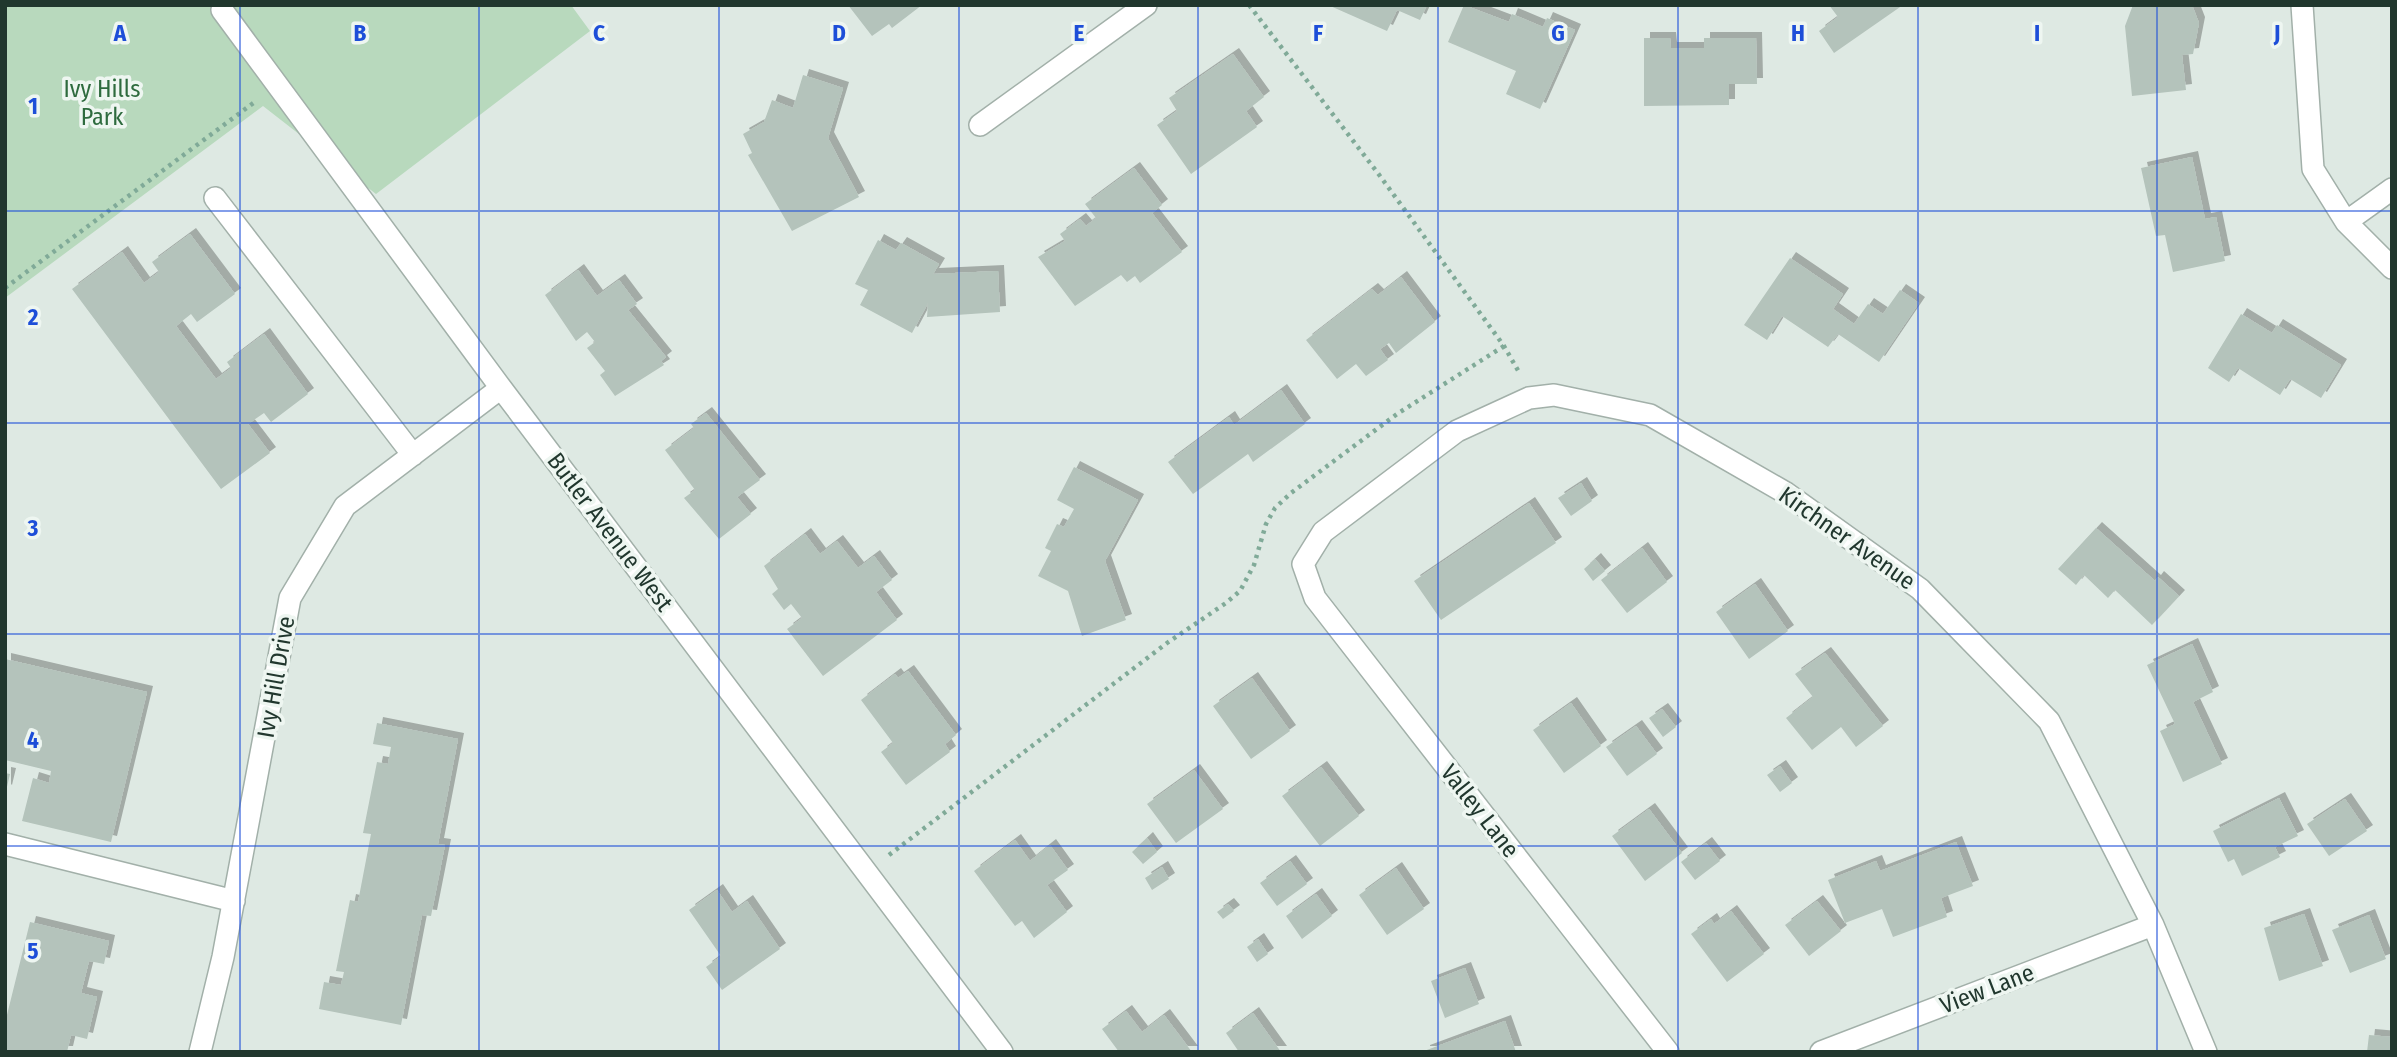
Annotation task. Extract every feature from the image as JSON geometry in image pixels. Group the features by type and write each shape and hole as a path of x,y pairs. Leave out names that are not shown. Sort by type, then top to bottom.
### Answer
{"street":[{"path":"980,125 1146,5"},
{"path":"2302,5 2313,169 2346,222 2392,268"},
{"name":"Butler Avenue West","path":"222,10 501,388 1002,1052"},
{"path":"2346,222 2392,189"},
{"path":"215,198 413,455"},
{"name":"Ivy Hill Drive","path":"206,1051 290,598 345,506 501,388"},
{"name":"Kirchner Avenue","path":"1303,564 1323,532 1457,431 1529,398 1555,395 1650,415 1786,493 1920,589 2049,721 2153,925 2206,1052"},
{"name":"Valley Lane","path":"1303,564 1315,598 1668,1052"},
{"path":"5,844 234,901"},
{"name":"View Lane","path":"1821,1052 2153,925"}],"path":[{"path":"1249,5 1504,345 1518,368 1529,398"},
{"path":"5,288 277,87"},
{"path":"867,873 1240,591 1254,565 1266,524 1275,508 1291,493 1397,414 1504,345"}],"green space":[{"name":"Ivy Hills Park","path":"5,5 571,5 590,31 376,194 263,106 5,298"}],"building":[{"path":"848,5 922,5 892,28 889,24 872,36"},
{"path":"1328,5 1427,5 1420,20 1397,10 1387,31"},
{"path":"1464,5 1509,22 1512,14 1543,27 1547,18 1575,30 1540,109 1506,94 1516,71 1448,42"},
{"path":"1829,5 1903,5 1834,53 1819,31 1838,17"},
{"path":"2133,5 2192,5 2199,23 2193,54 2182,55 2186,90 2132,96 2125,26"},
{"path":"1644,38 1670,38 1671,48 1704,48 1704,38 1756,38 1757,84 1729,84 1729,105 1644,106"},
{"path":"1233,54 1264,97 1246,111 1257,127 1191,174 1157,125 1177,111 1169,98"},
{"path":"803,75 843,88 828,138 859,197 792,231 748,155 752,153 743,134 764,122 772,100 793,108"},
{"path":"2192,157 2205,219 2216,217 2225,261 2173,272 2165,235 2156,236 2141,168"},
{"path":"1134,168 1162,205 1152,213 1182,252 1140,283 1135,276 1127,282 1121,275 1075,306 1038,257 1065,241 1060,234 1080,219 1086,226 1096,218 1085,204"},
{"path":"190,234 235,294 197,322 191,314 176,326 216,379 231,368 227,362 264,334 308,394 271,422 264,413 248,424 270,453 221,489 72,289 122,252 144,283 159,272 152,262"},
{"path":"878,240 896,250 901,243 939,264 933,274 998,271 1000,312 927,317 928,303 912,333 860,305 868,290 855,284"},
{"path":"1790,258 1843,294 1833,309 1854,324 1868,304 1883,314 1900,290 1919,303 1879,362 1838,334 1828,347 1782,316 1767,340 1744,325"},
{"path":"578,270 597,296 619,280 637,304 628,310 666,357 661,361 664,365 615,396 600,375 605,371 587,348 595,342 587,332 576,341 545,295"},
{"path":"1401,277 1435,322 1396,353 1389,343 1380,349 1388,360 1366,376 1356,364 1337,379 1306,340 1372,289 1378,295"},
{"path":"2241,314 2272,333 2277,325 2341,365 2321,398 2290,379 2280,395 2238,368 2229,382 2208,368"},
{"path":"1281,390 1305,424 1253,462 1248,454 1193,494 1168,462 1229,417 1234,425"},
{"path":"706,413 760,480 737,497 751,514 719,539 684,498 695,490 665,450 694,428 691,424"},
{"path":"1074,467 1138,500 1105,561 1126,620 1082,636 1068,591 1038,576 1051,551 1045,548 1057,524 1064,527 1074,509 1057,500"},
{"path":"1581,483 1592,501 1571,516 1558,498"},
{"path":"1529,503 1556,543 1441,620 1414,581"},
{"path":"2096,528 2155,581 2158,577 2179,596 2152,625 2115,590 2108,598 2084,575 2076,585 2058,569"},
{"path":"805,534 820,554 837,541 858,568 874,556 892,580 876,592 897,620 823,676 787,629 802,618 791,604 784,610 772,594 778,589 764,566"},
{"path":"1642,548 1667,582 1627,613 1601,580"},
{"path":"1595,559 1605,571 1593,581 1584,569"},
{"path":"1755,584 1788,631 1749,659 1716,612"},
{"path":"2192,644 2213,692 2193,702 2222,764 2183,782 2160,731 2175,724 2147,665"},
{"path":"1825,653 1883,726 1856,747 1841,727 1812,750 1786,718 1813,697 1795,674"},
{"path":"5,659 147,692 111,842 22,821 33,778 49,783 51,771 5,760"},
{"path":"908,671 956,735 945,744 950,752 906,785 881,752 893,743 861,700 895,674 898,678"},
{"path":"1252,678 1290,731 1251,759 1213,706"},
{"path":"1571,703 1601,746 1564,773 1533,730"},
{"path":"1662,709 1676,727 1663,737 1649,718"},
{"path":"377,723 458,739 438,844 445,845 431,916 422,915 401,1025 319,1009 324,982 341,985 344,972 336,971 350,900 358,902 371,834 363,833 377,762 388,764 391,747 373,744"},
{"path":"1636,726 1657,754 1627,776 1606,747"},
{"path":"1780,766 1792,783 1780,792 1767,775"},
{"path":"1321,767 1359,816 1320,846 1282,796"},
{"path":"1194,770 1223,809 1176,843 1147,804"},
{"path":"5,773 10,774 6,791 5,790"},
{"path":"2279,798 2298,836 2275,847 2280,857 2242,876 2234,859 2228,862 2213,831"},
{"path":"2345,799 2367,831 2329,856 2307,824"},
{"path":"1649,809 1682,853 1645,881 1612,836"},
{"path":"1147,838 1157,852 1143,864 1132,852"},
{"path":"1015,840 1030,861 1050,845 1068,870 1047,885 1067,912 1034,938 1022,921 1015,926 974,871"},
{"path":"1956,842 1973,886 1941,898 1947,917 1893,937 1882,909 1845,923 1828,880 1876,861 1880,871"},
{"path":"1706,843 1720,861 1695,880 1681,862"},
{"path":"1290,861 1307,884 1277,906 1260,883"},
{"path":"1162,867 1169,879 1152,890 1145,878"},
{"path":"1396,868 1424,909 1387,935 1359,895"},
{"path":"717,890 732,912 747,901 780,949 722,990 706,967 721,956 689,910"},
{"path":"1316,894 1332,916 1302,939 1286,916"},
{"path":"1817,901 1841,931 1809,956 1785,925"},
{"path":"1228,904 1234,911 1223,919 1217,912"},
{"path":"1731,911 1764,954 1727,982 1691,934 1711,919 1714,924"},
{"path":"2304,914 2323,966 2279,981 2264,928"},
{"path":"2369,915 2386,959 2350,973 2332,930"},
{"path":"30,922 109,941 104,964 89,961 81,993 97,997 87,1039 71,1035 67,1052 5,1052 5,1023"},
{"path":"1258,939 1268,954 1257,962 1247,947"},
{"path":"1465,968 1479,1004 1445,1018 1431,981"},
{"path":"1126,1011 1142,1032 1164,1015 1192,1052 1119,1052 1102,1029"},
{"path":"1253,1013 1281,1052 1239,1052 1226,1033"},
{"path":"1505,1021 1516,1052 1424,1052 1424,1051"},
{"path":"2369,1035 2392,1037 2392,1052 2367,1052"}]}
